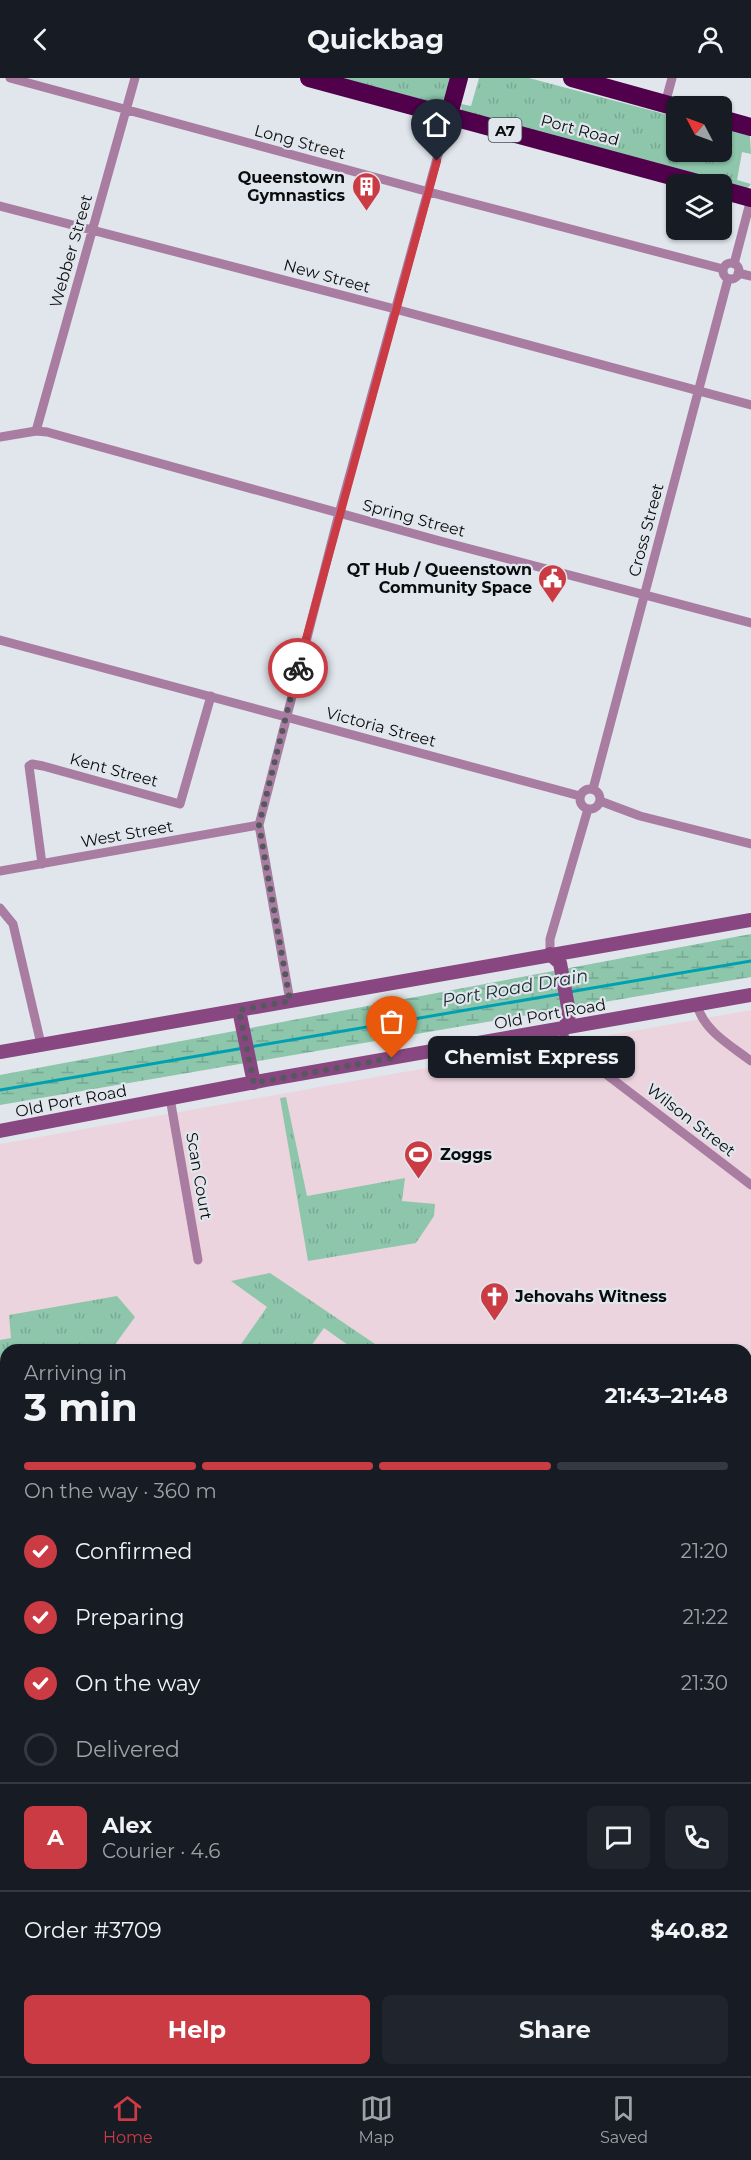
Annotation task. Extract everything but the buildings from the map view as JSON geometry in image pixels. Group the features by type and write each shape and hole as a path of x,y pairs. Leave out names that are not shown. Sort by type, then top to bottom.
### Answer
{"highway":[{"name":"Port Road","path":"309,78 666,174"},
{"path":"449,115 459,78"},
{"path":"572,78 611,83 666,103"},
{"path":"732,122 751,127"},
{"path":"732,193 751,199"}],"main road":[{"path":"0,1052 751,920"},
{"path":"550,954 561,966 569,1012 568,1021 563,1029"},
{"name":"Old Port Road","path":"0,1131 170,1098 751,995"},
{"path":"239,1010 254,1083"}],"street":[{"name":"Long Street","path":"10,78 723,269"},
{"name":"Webber Street","path":"36,431 135,78"},
{"path":"671,96 672,78"},
{"path":"290,1001 259,825 339,513 449,115"},
{"path":"751,199 736,268 735,277 728,279 723,275 726,265 736,268 751,276"},
{"name":"New Street","path":"0,206 751,405"},
{"name":"Cross Street","path":"593,789 728,279"},
{"name":"Spring Street","path":"0,437 36,431 47,432 751,623"},
{"name":"Victoria Street","path":"0,640 580,796"},
{"name":"Kent Street","path":"42,864 29,766 32,764 43,766 180,804 211,696"},
{"path":"593,789 598,793 600,801 596,807 588,809 580,803 580,796 585,790 593,789"},
{"path":"600,801 640,816 751,844"},
{"path":"550,954 550,939 588,809"},
{"name":"West Street","path":"0,871 259,825"},
{"path":"0,908 13,924 41,1044"},
{"path":"0,925 13,924"},
{"path":"697,1005 700,1017 709,1028 751,1060"},
{"name":"Wilson Street","path":"563,1029 566,1041 577,1052 751,1185"},
{"name":"Scan Court","path":"170,1098 198,1260"}],"shaded area":[{"path":"751,1010 751,1344 0,1344 0,1144"}],"green space":[{"path":"341,78 453,78 446,104 442,105"},
{"path":"479,78 529,78 666,114 666,162 732,162 732,131 750,136 751,154 742,152 737,180 751,184 746,190 732,186 732,174 688,174 462,112 461,104 471,106"},
{"path":"751,934 751,977 0,1105 0,1075"},
{"path":"286,1097 307,1196 405,1178 402,1201 435,1204 434,1216 416,1243 308,1261 280,1098"},
{"path":"270,1273 375,1344 347,1344 324,1328 312,1344 241,1344 267,1307 231,1281"},
{"path":"117,1296 135,1317 115,1344 0,1344 0,1340 11,1338 9,1315"}],"waterway":[{"name":"Port Road Drain","path":"569,992 751,961"},
{"name":"Port Road Drain","path":"250,1047 560,994"},
{"name":"Port Road Drain","path":"0,1090 244,1048"}],"way so far":[{"path":"298,668 259,825 290,1001 239,1010 254,1083 392,1058"}],"place":[{"name":"Queenstown Gymnastics","path":"366,212"},
{"name":"QT Hub / Queenstown Community Space","path":"553,604"},
{"name":"Chemist Express","path":"392,1058"},
{"name":"Zoggs","path":"419,1180"},
{"name":"Jehovahs Witness","path":"494,1322"}],"route":[{"path":"298,668 437,161"}]}
